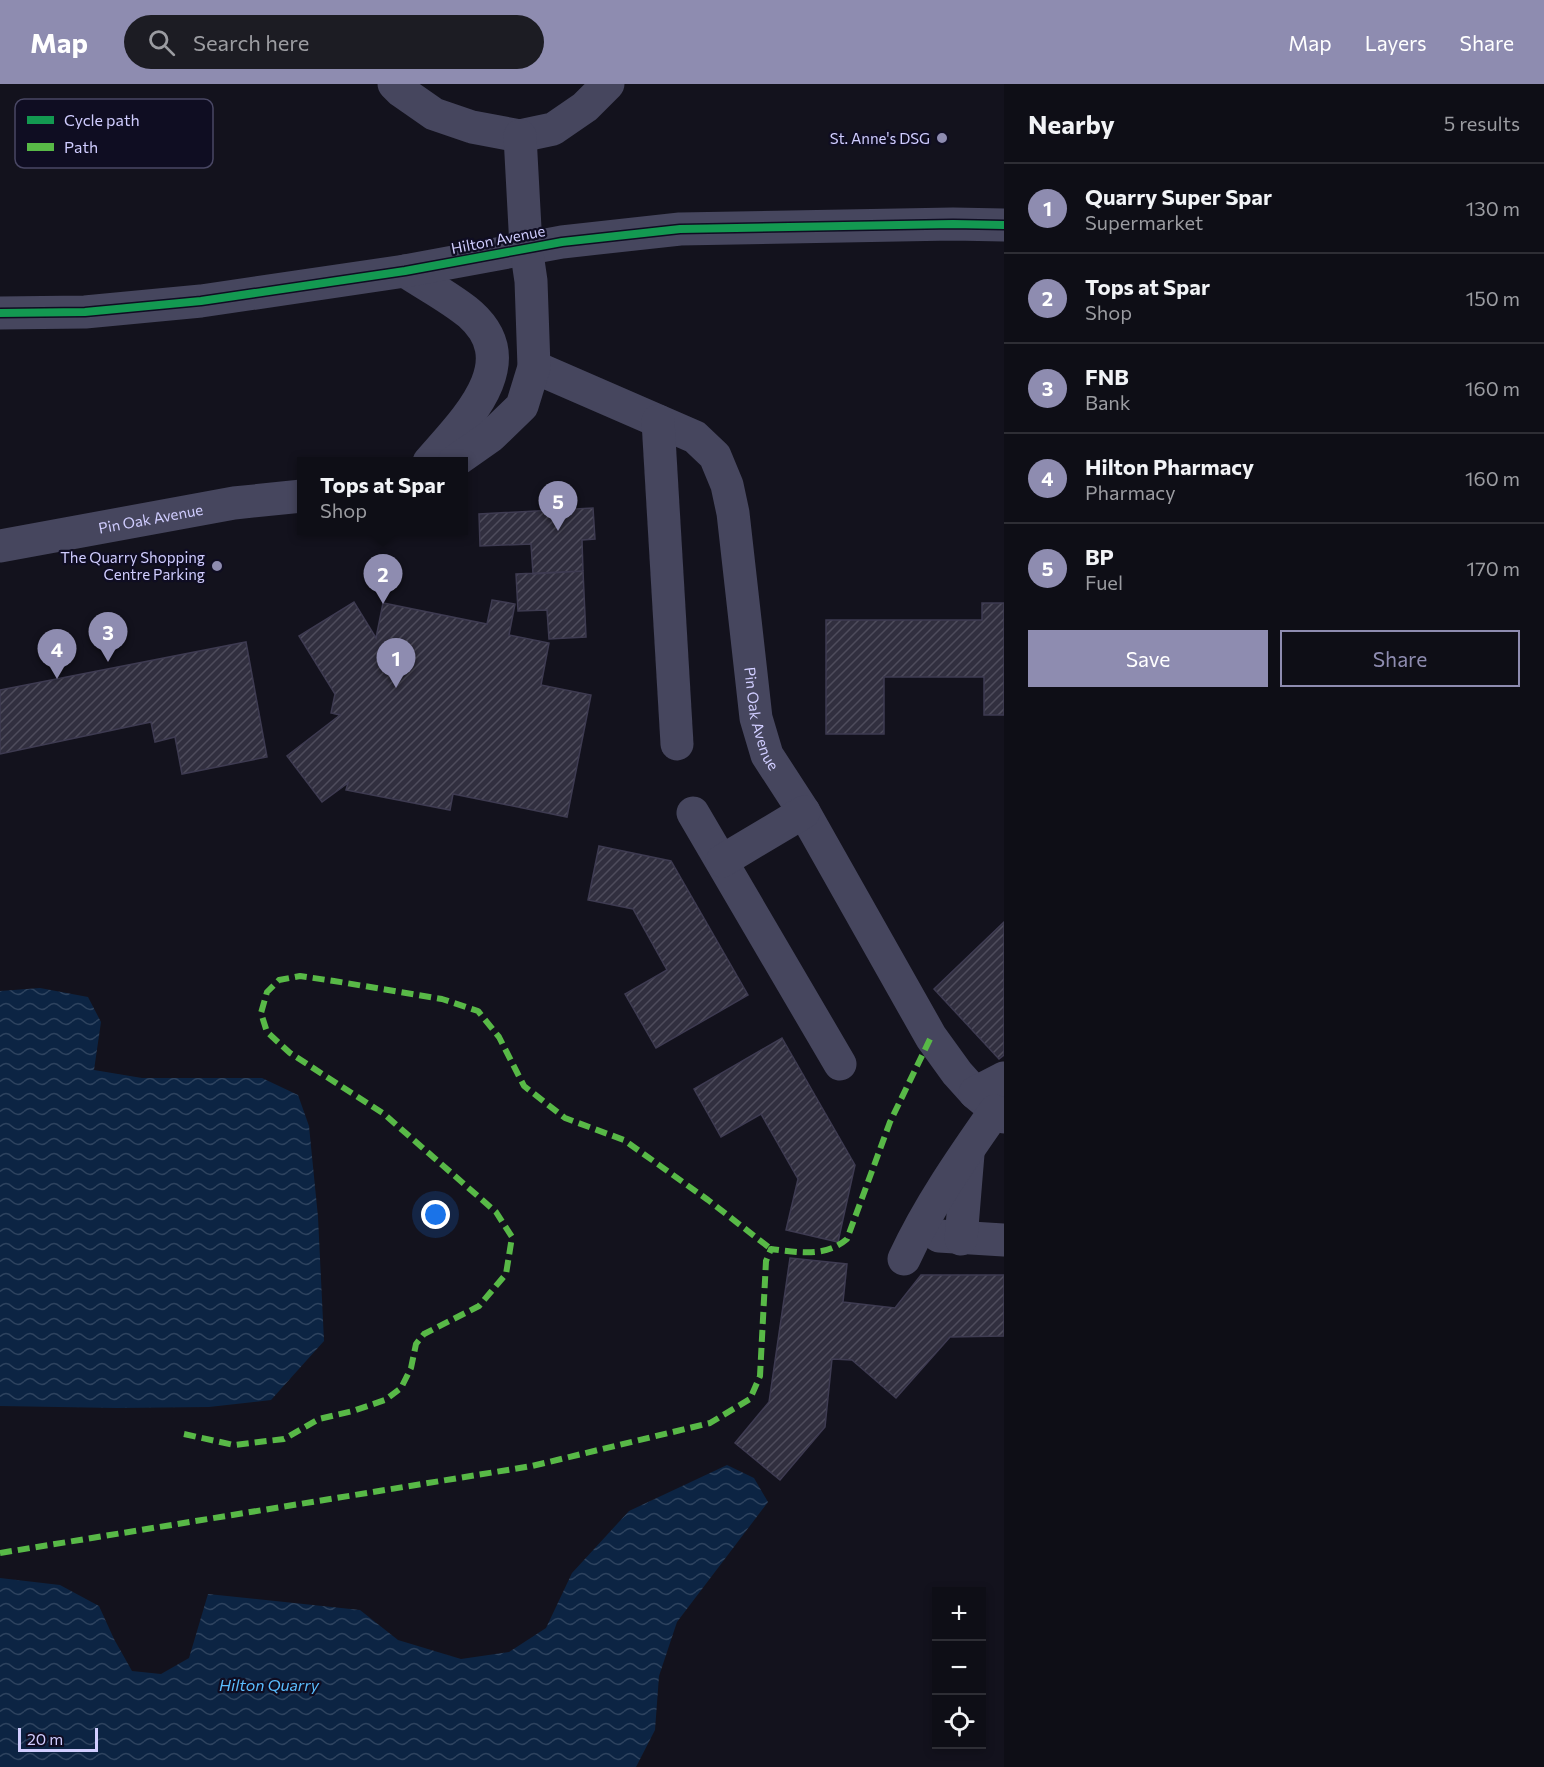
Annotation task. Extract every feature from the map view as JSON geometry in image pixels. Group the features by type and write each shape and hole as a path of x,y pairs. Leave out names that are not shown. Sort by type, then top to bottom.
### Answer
{"street":[{"path":"394,84 400,91 434,114 472,128 520,136 553,129 585,107 608,84"},
{"path":"461,457 491,436 522,406 534,367 531,281 526,247 520,136"},
{"name":"Hilton Avenue","path":"0,313 85,312 201,301 405,271 526,247 680,229 758,226 1004,225"},
{"path":"405,271 470,315 489,339 492,365 485,392 433,457"},
{"name":"Pin Oak Avenue","path":"534,367 695,437 715,456 727,485 733,513 756,718 767,755 804,812 931,1037 957,1073 991,1107"},
{"path":"658,421 677,744"},
{"name":"Pin Oak Avenue","path":"0,546 234,503 297,497"},
{"path":"722,861 804,812"},
{"path":"693,813 840,1064"},
{"path":"1004,1078 968,1149 910,1246 960,1239 1004,1240"},
{"path":"960,1239 968,1149"}],"water":[{"path":"40,988 88,997 101,1022 94,1070 142,1078 262,1078 298,1095 309,1126 318,1217 324,1341 271,1400 209,1407 0,1406 0,991"},
{"name":"Hilton Quarry","path":"727,1465 754,1478 768,1502 677,1622 659,1676 655,1730 636,1767 0,1767 0,1578 60,1585 99,1606 132,1671 161,1674 189,1658 208,1594 360,1610 398,1640 461,1659 509,1652 546,1628 572,1573 629,1511"}],"building":[{"path":"593,508 595,539 582,540 583,571 533,574 531,544 480,546 479,514"},
{"path":"583,571 586,637 549,639 547,610 518,611 516,574"},
{"path":"492,600 515,604 509,635 549,643 541,685 591,695 567,817 453,794 450,810 346,790 348,783 322,802 287,756 340,715 331,713 335,694 299,636 354,602 376,638 383,603 487,624"},
{"path":"982,603 1004,603 1004,715 984,715 984,677 884,677 884,734 826,734 826,620 982,620"},
{"path":"246,642 267,757 182,774 175,737 155,742 151,722 0,754 0,690"},
{"path":"599,846 671,861 748,995 656,1048 625,994 667,970 633,909 588,900"},
{"path":"1004,922 1004,1055 999,1059 934,989"},
{"path":"782,1038 855,1165 838,1242 786,1230 798,1179 761,1114 721,1137 694,1089"},
{"path":"790,1258 847,1264 843,1302 895,1308 921,1275 1004,1275 1004,1336 950,1337 896,1398 852,1360 832,1359 825,1427 780,1480 735,1443 769,1402"}],"marked path":[{"path":"184,1434 234,1445 284,1439 319,1419 385,1400 401,1388 411,1368 416,1344 424,1334 479,1306 506,1274 512,1237 496,1212 384,1114 290,1053 267,1032 261,1013 267,992 279,980 300,976 334,981 442,999 478,1011 499,1037 524,1086 565,1118 624,1140 708,1200 771,1249"},
{"path":"0,1553 532,1466 710,1423 750,1399 760,1376 766,1261 771,1249 820,1251 830,1249 847,1239 890,1122 931,1037"}],"cycle path":[{"path":"0,313 85,312 201,301 405,271 562,242 680,229 1004,225"}],"place":[{"name":"St. Anne's DSG","path":"942,138"},
{"name":"BP","path":"558,531"},
{"name":"The Quarry Shopping Centre Parking","path":"217,566"},
{"name":"Tops at Spar","path":"383,604"},
{"name":"FNB","path":"108,662"},
{"name":"Hilton Pharmacy","path":"57,679"},
{"name":"Quarry Super Spar","path":"396,688"}]}
